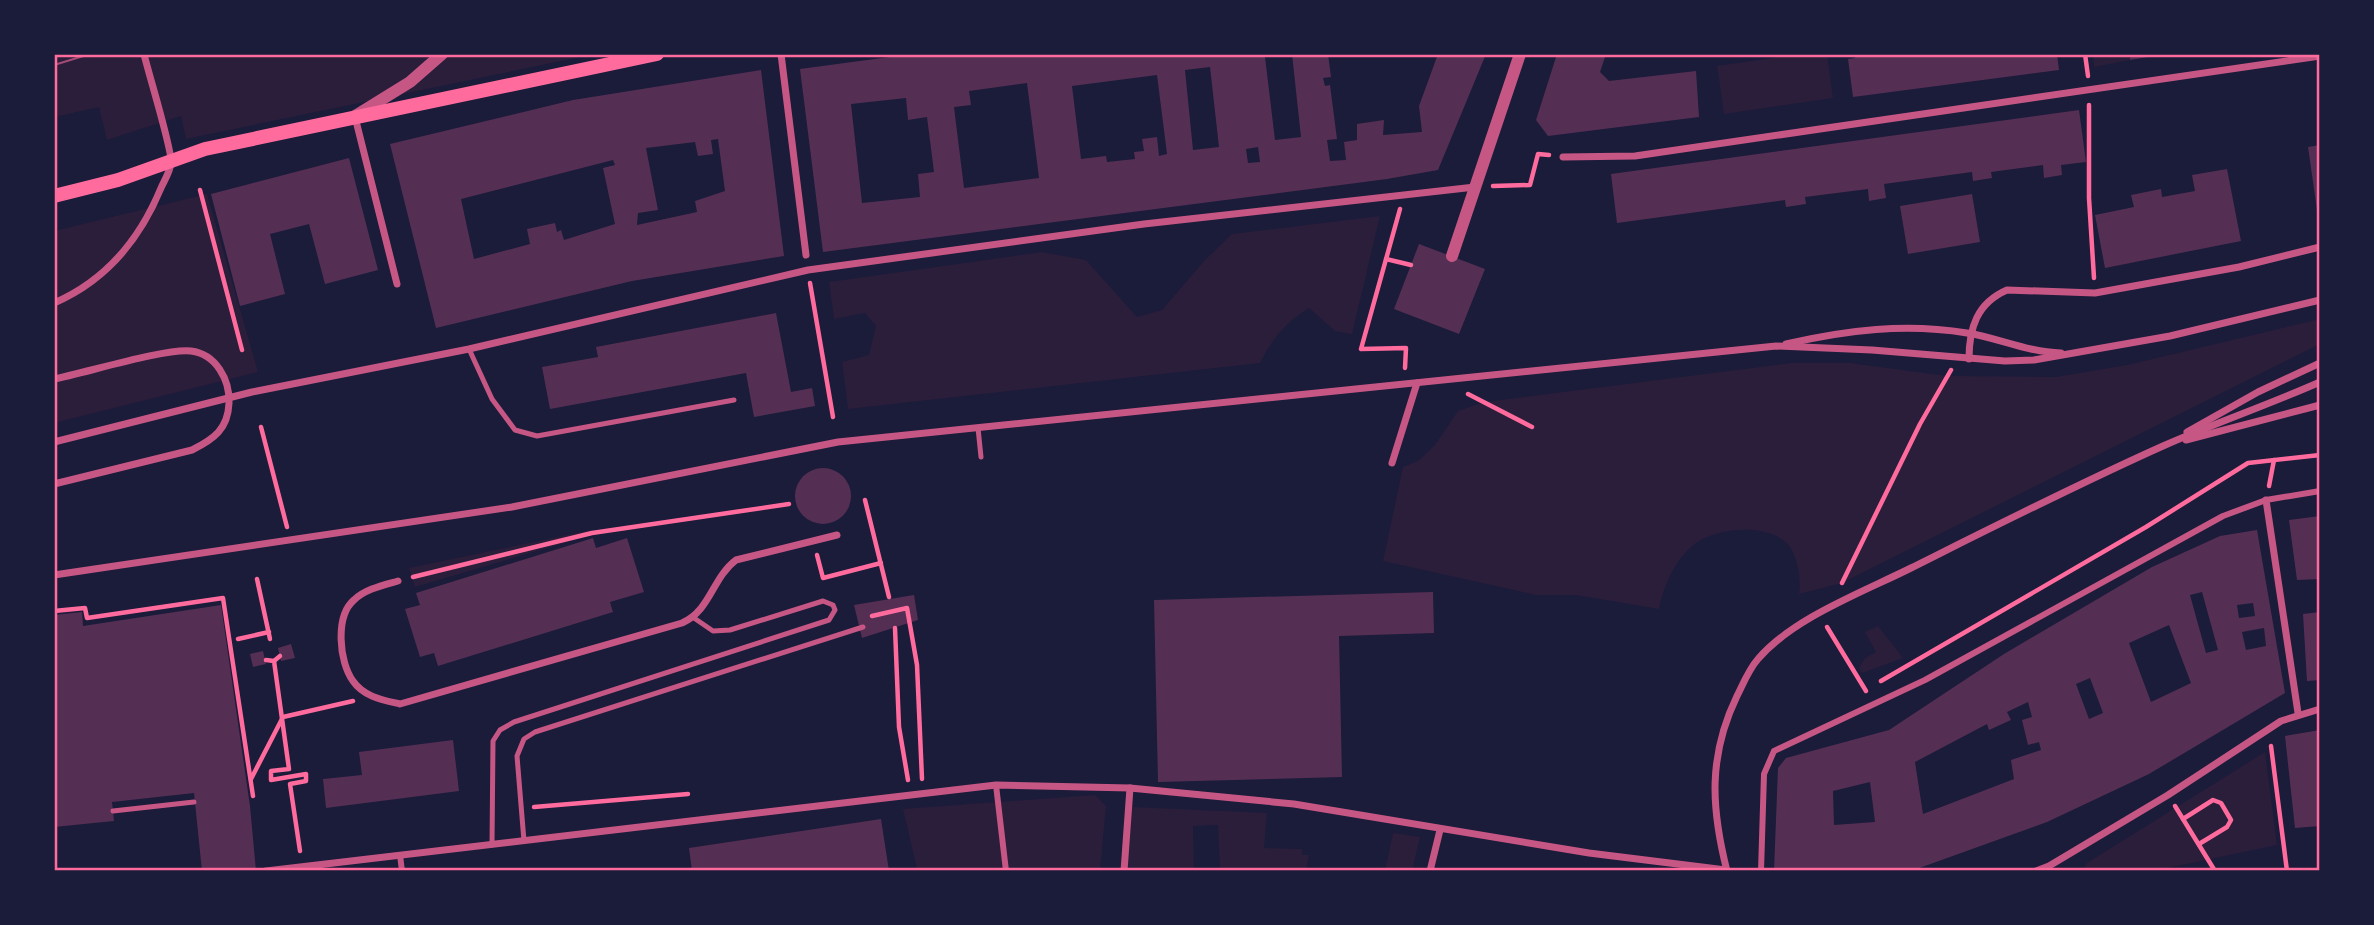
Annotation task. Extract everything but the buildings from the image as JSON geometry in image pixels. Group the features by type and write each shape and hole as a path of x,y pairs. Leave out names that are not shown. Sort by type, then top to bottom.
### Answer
{"main road":[{"path":"54,196 172,162 205,149 657,54"}],"street":[{"path":"54,303 75,294 104,272 132,243 156,201 172,162 144,54"},
{"path":"397,284 355,116 410,82 442,54"},
{"path":"781,54 806,255"},
{"path":"1452,256 1520,54"},
{"path":"1563,157 1635,156 2090,87 2320,56"},
{"path":"54,442 229,398 469,349 808,270 1144,224 1475,187"},
{"path":"1969,359 1969,333 1984,305 2007,290 2095,293 2239,267 2320,247"},
{"path":"1776,346 1872,350 2017,362 2170,336 2320,300"},
{"path":"54,575 512,507 838,442 1776,346 1840,332 1888,327 1969,333 2007,345 2074,354"},
{"path":"54,379 192,351 215,363 224,375 229,398 229,416 223,429 210,441 192,450 54,484"},
{"path":"2165,445 2248,397 2320,363"},
{"path":"266,871 996,785 1130,788 1294,804 1440,830 1726,871 1715,811 1714,766 1731,707 1756,660 1780,638 1821,614 2077,485 2165,445 2320,382"},
{"path":"1392,463 1417,383"},
{"path":"2165,445 2320,405"},
{"path":"1761,871 1764,774 1774,751 1925,680 2191,531 2266,500 2320,491"},
{"path":"2266,500 2298,713"},
{"path":"398,581 376,587 352,600 342,623 343,655 352,681 372,697 401,704 694,618 705,605 724,569 736,560 837,535"},
{"path":"2036,871 2050,868 2269,728 2298,713 2320,709"},
{"path":"996,785 1006,871"},
{"path":"1124,871 1130,788"},
{"path":"1430,871 1440,830"},
{"path":"400,855 402,871"}],"lane":[{"path":"469,349 492,399 515,430 537,436 734,400"},
{"path":"978,428 981,457"},
{"path":"492,845 495,789 491,753 493,741 500,730 514,722 829,620 835,610 833,605 823,601 730,630 713,631 694,618"},
{"path":"524,841 517,756 524,739 535,732 863,627"},
{"path":"113,811 194,802"}],"path":[{"path":"2085,54 2090,87 2089,198 2095,293"},
{"path":"1475,187 1530,185 1538,154 1563,157"},
{"path":"200,190 242,350"},
{"path":"1404,194 1361,349 1406,348 1406,356"},
{"path":"1387,259 1411,265"},
{"path":"808,270 833,418"},
{"path":"1842,583 1920,424 1951,369"},
{"path":"1439,381 1532,427"},
{"path":"261,427 287,527"},
{"path":"1857,695 2146,527 2248,463 2320,455"},
{"path":"2266,500 2274,460"},
{"path":"865,500 889,597"},
{"path":"398,581 592,533 789,504"},
{"path":"812,541 823,578 881,563"},
{"path":"257,579 270,639"},
{"path":"54,611 85,608 87,618 223,598 253,796"},
{"path":"862,619 907,608 917,665 923,794"},
{"path":"1821,614 1860,685"},
{"path":"895,628 900,727 911,795"},
{"path":"238,639 269,632"},
{"path":"266,660 274,661 280,656"},
{"path":"274,661 289,769 271,771 271,780 306,774 306,781 290,784 302,866"},
{"path":"283,717 372,697"},
{"path":"251,780 283,717"},
{"path":"2269,728 2287,871"},
{"path":"522,808 688,794"},
{"path":"2168,795 2215,871"},
{"path":"2183,819 2213,800 2221,803 2231,820 2227,827 2199,844"}],"shaded area":[{"path":"54,54 595,54 186,139 181,116 107,140 99,107 54,117"},
{"path":"1799,54 1827,54 1833,98 1724,114 1717,66"},
{"path":"2093,54 2130,54 2130,60 2094,67"},
{"path":"207,194 258,372 54,423 54,231"},
{"path":"1380,216 1352,334 1335,331 1309,308 1280,332 1260,363 848,409 842,362 869,355 876,326 865,313 834,319 829,282 1042,252 1086,260 1137,317 1162,310 1204,261 1232,234"},
{"path":"2320,319 2320,344 1842,583 1799,594 1798,570 1790,547 1771,534 1746,530 1709,536 1691,547 1673,571 1659,609 1576,595 1536,595 1383,561 1403,467 1418,461 1435,445 1458,411 1485,402 1791,363 1850,363 1947,376 2056,377 2127,365"},
{"path":"591,530 591,535 415,587 409,568"},
{"path":"1878,626 1903,658 1862,673 1859,668 1865,658 1876,652 1865,632"},
{"path":"2265,752 2277,845 2153,871 2083,871 2087,863"},
{"path":"1095,795 1106,806 1100,871 917,869 903,809"},
{"path":"1132,807 1267,813 1264,848 1302,849 1302,855 1309,855 1306,871 1220,871 1218,825 1193,826 1194,871 1127,871"},
{"path":"1393,833 1420,837 1412,871 1385,871"}],"tram line":[{"path":"54,65 90,54"}]}
